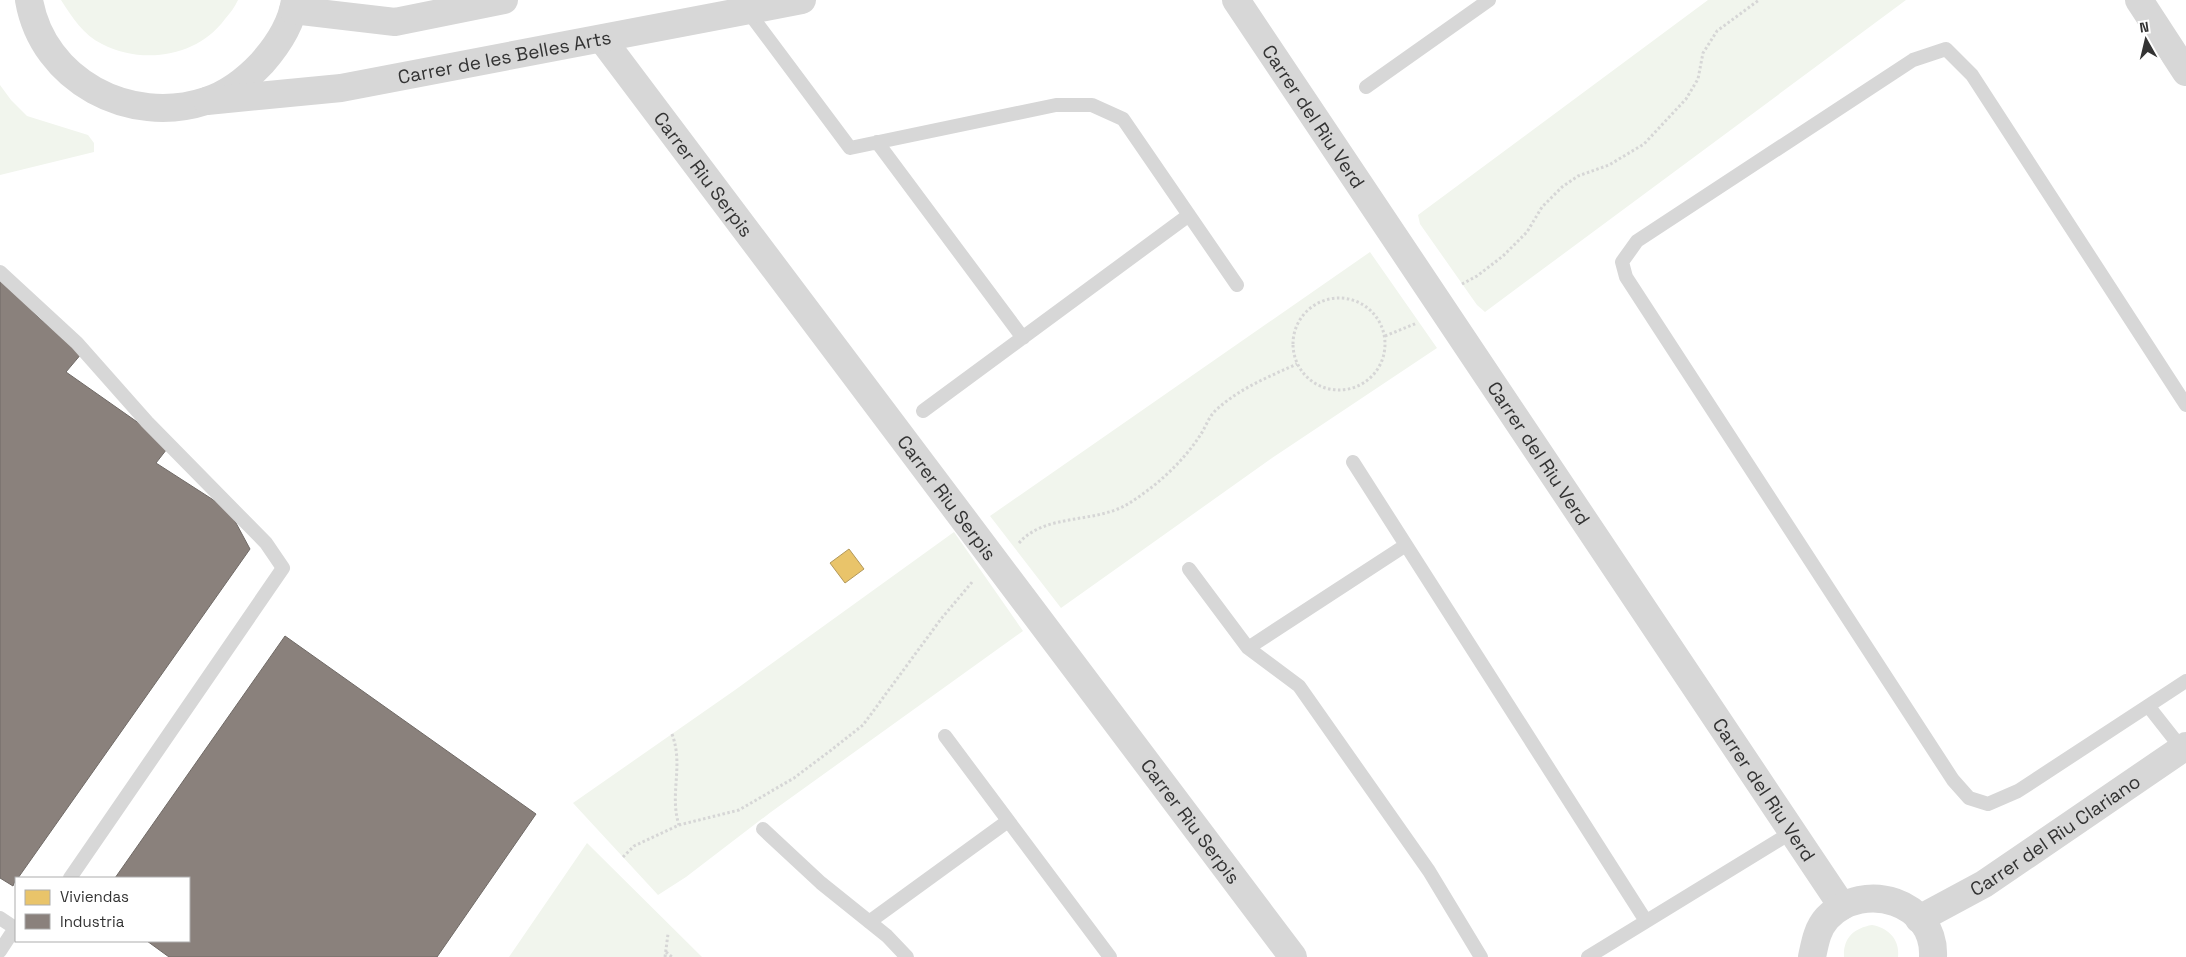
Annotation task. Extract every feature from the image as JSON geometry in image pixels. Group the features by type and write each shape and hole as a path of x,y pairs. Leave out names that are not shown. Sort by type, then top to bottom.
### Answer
{"street":[{"path":"29,0 32,17 52,55 83,85 122,103 164,109 207,101 245,80 275,49 294,5 395,22 504,0"},
{"name":"Carrer de les Belles Arts","path":"207,101 341,88 802,0"},
{"name":"Carrer del Riu Verd","path":"1236,0 1842,906"},
{"path":"2138,0 2186,72"},
{"name":"Carrer Riu Serpis","path":"602,38 1293,957"},
{"name":"Carrer del Riu Clariano","path":"1919,919 1984,884 2184,747"},
{"path":"1812,957 1816,937 1826,919 1842,906 1874,897 1891,900 1906,907 1919,919 1929,935 1934,957"}],"lane":[{"path":"1366,87 1489,0"},
{"path":"747,10 850,148 1056,105 1092,105 1123,119 1237,284"},
{"path":"2186,405 1972,75 1946,49 1913,60 1637,241 1622,262 1626,277 1953,780 1969,798 1988,804 2018,791 2186,681"},
{"path":"877,142 1022,338"},
{"path":"922,411 1189,215"},
{"path":"0,272 77,343 147,422 266,543 283,568 71,877"},
{"path":"1353,462 1646,921"},
{"path":"1248,648 1406,545"},
{"path":"1189,569 1248,648 1298,686 1429,871 1481,957"},
{"path":"2149,707 2184,747"},
{"path":"945,736 1110,957"},
{"path":"869,922 1008,821"},
{"path":"763,829 821,882 887,936 907,957"},
{"path":"1588,957 1792,832"},
{"path":"0,918 15,927 0,951"}],"path":[{"path":"1462,284 1477,276 1504,256 1527,232 1542,207 1562,187 1578,176 1609,165 1644,144 1686,99 1698,79 1703,53 1718,31 1759,0"},
{"path":"1341,297 1356,300 1370,309 1380,322 1385,336 1385,350 1380,364 1372,376 1360,385 1346,390 1331,390 1317,385 1305,376 1297,364 1292,349 1293,333 1296,326 1300,318 1311,306 1325,300 1341,297"},
{"path":"1385,336 1419,322"},
{"path":"1015,548 1033,530 1052,524 1100,516 1126,505 1166,475 1199,437 1213,413 1232,397 1297,364"},
{"path":"623,857 634,846 679,825 739,810 794,778 863,725 941,619 975,578"},
{"path":"672,734 677,746 678,761 675,805 679,825"},
{"path":"665,957 668,934"},
{"path":"666,951 672,957"}],"shaded area":[{"path":"61,0 238,0 231,12 213,32 200,42 168,54 152,55 118,51 95,40 78,25"},
{"path":"1708,0 1906,0 1485,312 1477,305 1420,224 1418,215"},
{"path":"0,85 11,100 27,116 88,135 94,143 94,152 0,175"},
{"path":"1370,252 1437,348 1272,458 1061,608 990,516"},
{"path":"954,532 1023,631 771,812 686,877 658,895 573,803 735,690"},
{"path":"587,843 702,957 509,957"},
{"path":"1872,925 1878,926 1892,935 1897,945 1898,957 1844,957 1845,944 1851,935 1855,931"}],"building: Viviendas":[{"path":"849,549 864,569 845,583 830,563"}],"building: Industria":[{"path":"0,276 38,317 82,353 66,372 170,445 156,463 229,510 250,549 19,877 15,877 13,886 0,878"},
{"path":"285,636 536,814 437,957 169,957 148,942 190,942 190,877 116,877"}]}
